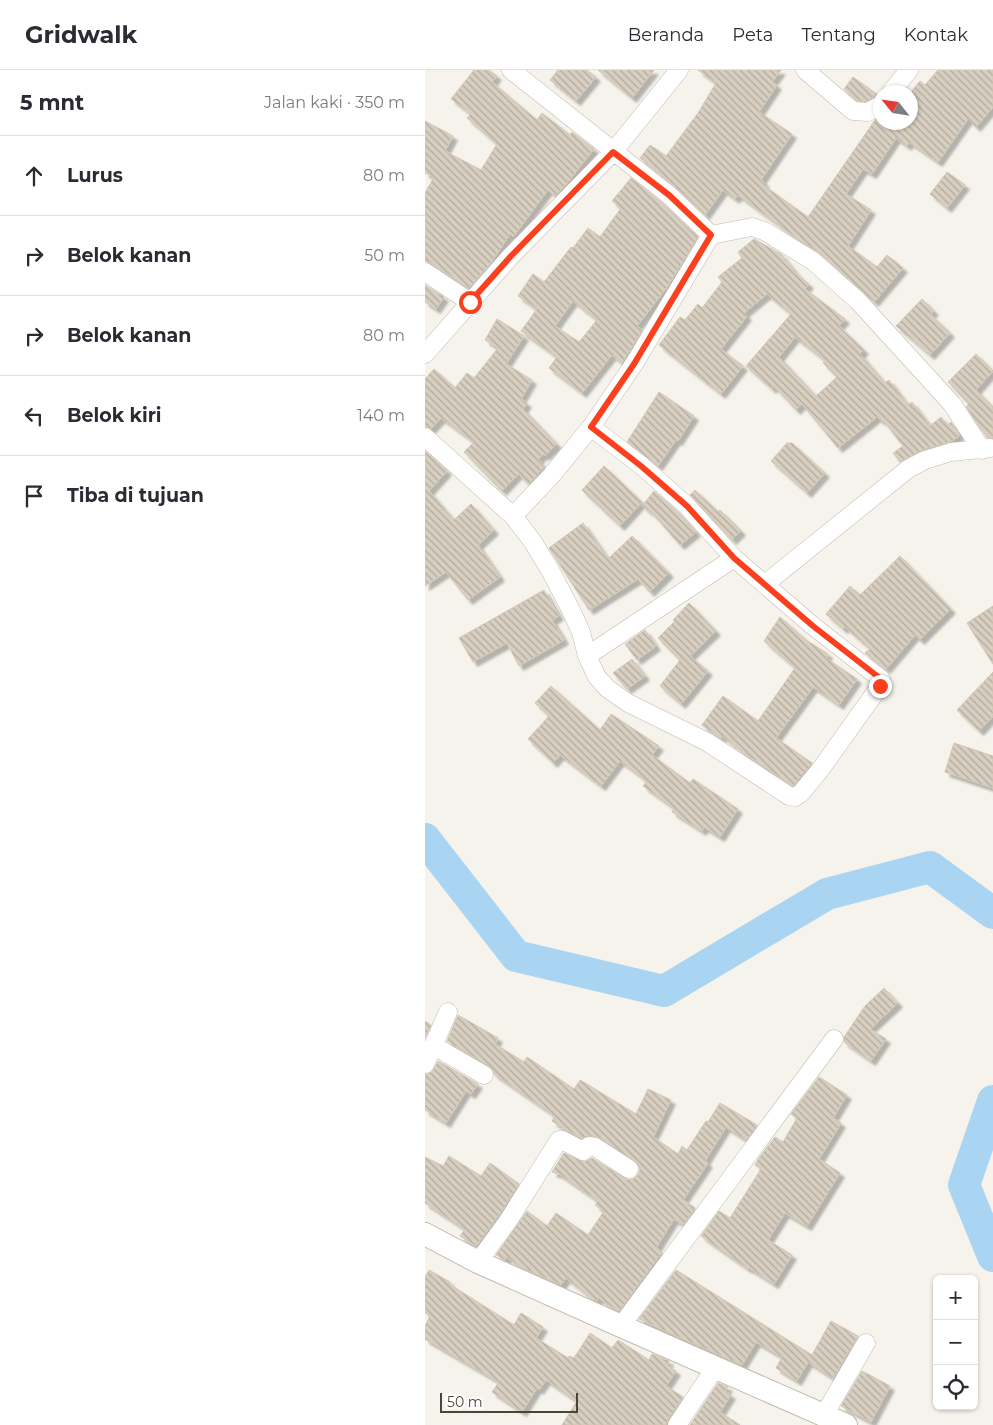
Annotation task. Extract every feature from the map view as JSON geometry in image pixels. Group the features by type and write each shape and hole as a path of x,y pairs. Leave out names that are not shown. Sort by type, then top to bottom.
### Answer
{"street":[{"path":"511,70 669,195 711,235"},
{"path":"425,354 511,256 613,152 679,70"},
{"path":"805,70 853,111 868,112 873,109"},
{"path":"897,85 909,70"},
{"path":"513,516 551,476 591,427 634,364 711,235 752,227 764,230 813,261 858,300 952,404 987,449"},
{"path":"425,272 470,302"},
{"path":"425,437 513,516 533,542 551,570 581,632 587,656 597,677 608,689 628,703 707,742 789,796 795,798 820,770 880,686 881,679 813,626 734,558 687,506 641,466 591,427"},
{"path":"765,584 908,469 925,460 951,452 967,449 987,449"},
{"path":"587,656 734,558"},
{"path":"425,1064 449,1012"},
{"path":"621,1326 834,1039"},
{"path":"434,1046 484,1075"},
{"path":"478,1262 508,1221 559,1140 583,1150 589,1146 595,1147 629,1169"},
{"path":"425,1234 478,1262 846,1425"},
{"path":"824,1415 866,1343"},
{"path":"677,1425 715,1368"}],"building":[{"path":"474,70 489,70 497,76 492,82 537,120 542,113 570,135 572,132 594,149 555,196 548,190 513,237 510,234 490,264 469,288 425,261 425,193 434,177 425,173 425,121 453,136 445,151 481,170 497,144 467,118 471,114 451,99"},
{"path":"558,70 587,70 596,77 576,101 550,80"},
{"path":"598,70 654,70 632,98"},
{"path":"698,70 781,70 772,82 777,85 759,112 792,134 761,180 765,183 763,185 808,217 873,123 873,130 918,130 917,85 920,81 925,85 938,70 993,70 993,107 976,127 968,119 938,162 909,142 907,146 896,138 872,174 863,169 846,194 871,210 848,246 877,267 887,255 903,268 874,302 820,253 738,195 735,199 723,190 705,215 676,187 640,158 650,145 666,156 698,113 716,83"},
{"path":"853,77 873,91 873,98 866,101 857,101 844,89"},
{"path":"947,172 965,185 947,208 930,194"},
{"path":"631,178 662,203 698,237 667,287 637,326 642,330 622,363 612,355 582,393 549,368 557,357 521,331 537,309 518,296 533,274 544,282 588,228 600,237 621,208 612,201","holes":["573,301 597,320 579,342 555,326"]},
{"path":"754,239 781,254 799,276 809,284 805,289 845,319 839,326 864,350 860,354 885,383 889,380 908,405 912,402 930,426 941,417 948,425 951,422 960,435 952,441 922,450 900,462 893,453 903,446 883,420 881,421 877,417 838,448 802,404 796,410 774,386 772,389 746,366 791,314 767,294 744,313 747,316 721,349 743,366 721,394 659,345 680,317 685,320 698,304 702,308 722,282 718,277 742,258 738,252","holes":["795,337 826,361 823,363 837,377 816,396 779,357"]},
{"path":"425,285 444,297 436,309 425,302"},
{"path":"922,299 934,311 930,314 950,333 930,355 896,326"},
{"path":"497,319 524,336 506,364 532,380 521,399 527,403 523,409 557,444 545,456 544,454 538,459 544,467 529,484 518,474 502,491 464,452 474,442 441,418 431,429 425,427 425,379 434,369 455,388 467,373 474,378 498,348 485,340"},
{"path":"976,354 993,371 976,390 993,407 993,438 988,438 983,432 966,407 969,404 948,382"},
{"path":"659,392 694,416 678,441 676,440 658,466 627,442"},
{"path":"787,443 792,443 825,473 807,493 771,461"},
{"path":"425,451 447,471 429,491 454,520 471,504 494,530 478,545 500,577 468,600 446,572 425,586"},
{"path":"604,466 642,502 620,526 582,490"},
{"path":"695,490 718,512 720,510 741,531 732,540 690,495"},
{"path":"654,491 680,514 696,532 680,545 654,515 642,506"},
{"path":"583,523 608,559 632,536 669,573 650,592 638,579 589,610 549,548"},
{"path":"900,556 951,609 920,640 915,635 886,669 865,653 870,649 845,627 843,629 826,614 850,586 860,595"},
{"path":"544,590 559,616 552,620 564,640 519,666 507,643 473,662 459,638"},
{"path":"689,603 716,631 690,656 708,671 681,704 660,686 680,660 658,638"},
{"path":"993,606 993,664 967,623"},
{"path":"780,617 806,640 828,654 826,658 857,679 839,705 813,687 776,738 812,763 793,786 722,736 721,738 702,725 723,696 758,721 795,668 764,641"},
{"path":"645,630 656,646 637,660 625,644"},
{"path":"632,659 645,676 627,689 613,673"},
{"path":"993,672 993,716 979,731 957,710"},
{"path":"551,686 600,730 611,714 659,746 652,755 690,783 693,779 738,809 720,837 704,827 702,831 672,812 674,808 643,786 647,781 620,761 601,786 560,755 553,763 528,739 549,716 535,703"},
{"path":"954,743 993,756 993,788 945,772"},
{"path":"884,988 898,1003 870,1029 886,1039 871,1061 844,1042 844,1037 865,1006"},
{"path":"458,1015 498,1038 495,1044 524,1062 527,1057 574,1089 580,1080 636,1114 648,1089 671,1100 653,1137 678,1154 682,1146 687,1150 720,1103 757,1125 746,1140 726,1127 705,1161 708,1163 683,1200 695,1208 683,1225 674,1219 656,1248 662,1252 619,1311 599,1298 597,1301 591,1298 566,1278 561,1285 523,1268 507,1257 505,1260 496,1255 527,1211 547,1226 556,1213 588,1235 604,1211 595,1205 598,1201 559,1174 552,1172 564,1153 584,1162 592,1158 628,1180 638,1175 640,1169 638,1164 600,1138 590,1136 582,1138 552,1121 555,1116 494,1074 489,1066 447,1041"},
{"path":"425,1021 431,1025 425,1038"},
{"path":"438,1061 478,1084 471,1094 466,1091 446,1123 425,1110 425,1074 432,1072"},
{"path":"819,1077 847,1095 833,1118 841,1123 819,1159 840,1173 807,1226 785,1213 768,1240 792,1255 774,1284 748,1269 701,1236 719,1211 730,1218 761,1169 755,1165 759,1158 775,1137 783,1142 797,1118 791,1114"},
{"path":"449,1156 481,1176 490,1163 519,1184 476,1246 460,1236 465,1229 425,1203 425,1157 443,1166"},
{"path":"429,1270 514,1325 521,1313 543,1327 536,1338 568,1358 569,1356 574,1358 590,1333 612,1348 618,1340 649,1360 652,1354 669,1361 667,1365 676,1371 666,1386 683,1397 666,1425 562,1425 577,1401 546,1380 539,1390 537,1388 522,1412 492,1392 499,1382 425,1339 425,1326 430,1316 425,1313 425,1277"},
{"path":"676,1270 812,1355 831,1321 858,1336 833,1378 808,1362 797,1381 776,1368 782,1357 756,1342 742,1365 639,1319"},
{"path":"862,1371 890,1386 871,1422 841,1406"},
{"path":"718,1383 728,1387 725,1391 731,1395 720,1412 740,1425 690,1425"}],"waterway":[{"path":"425,839 516,956 664,991 827,894 930,867 993,913"},
{"path":"993,1101 964,1185 993,1256"}],"route":[{"path":"470,302 511,256 613,152 669,195 711,235 634,364 591,427 641,466 687,506 734,558 813,626 881,679 880,686"}]}
